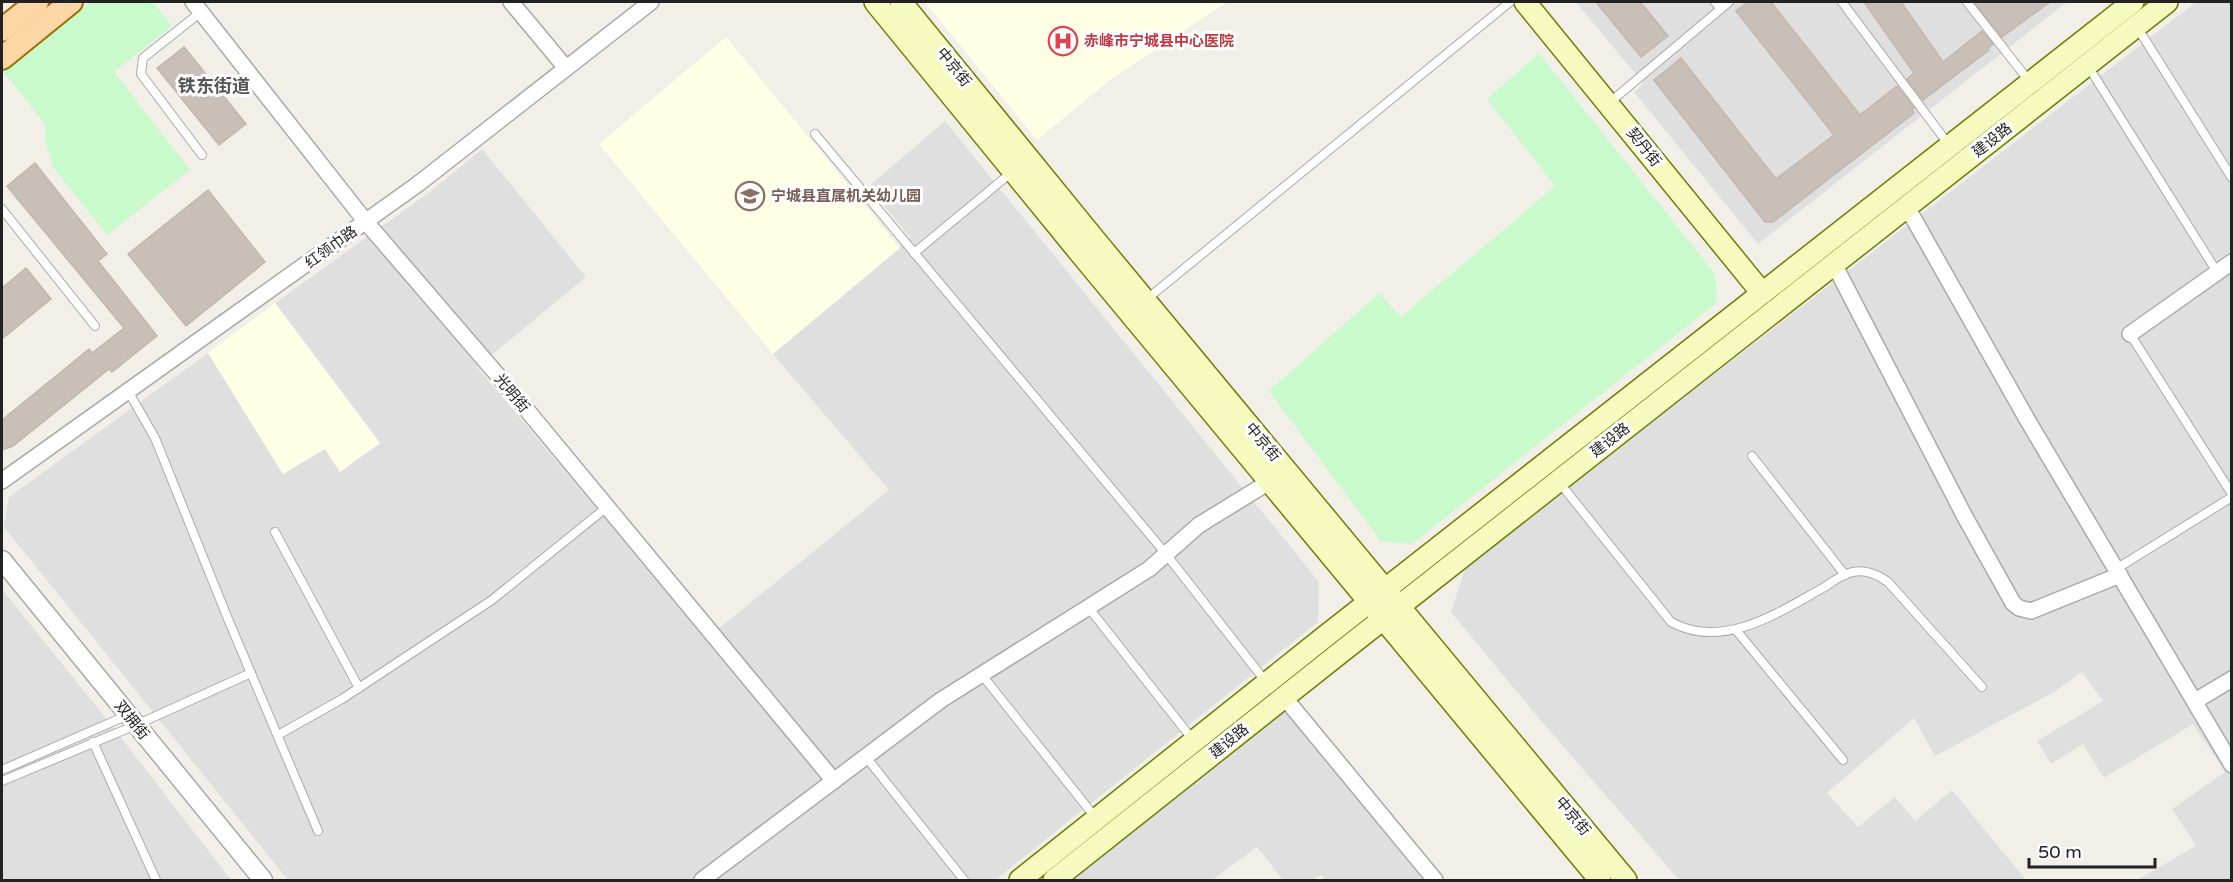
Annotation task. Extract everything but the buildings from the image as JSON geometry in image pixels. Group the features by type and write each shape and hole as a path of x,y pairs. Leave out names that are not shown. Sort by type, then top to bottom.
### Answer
{"main road":[{"path":"2,30 37,2"},
{"path":"2,58 71,2"},
{"name":"中京街","path":"875,2 1269,482 1378,596"},
{"name":"中京街","path":"901,2 1145,301 1600,880"},
{"name":"契丹街","path":"1525,2 1762,293"},
{"name":"建设路","path":"1020,880 2133,2"},
{"name":"建设路","path":"1054,880 1391,612 2168,2"},
{"name":"中京街","path":"1391,612 1626,880"}],"street":[{"path":"511,2 566,68"},
{"name":"红领巾路","path":"2,481 418,184 651,2"},
{"name":"光明街","path":"197,7 366,222 607,507 834,781"},
{"path":"1907,207 2028,421 2232,765"},
{"path":"1834,264 1965,517 2013,603 2019,608 2031,611 2118,572"},
{"path":"2130,334 2228,265"},
{"path":"706,879 941,700 1149,569 1199,525 1269,482"},
{"name":"双拥街","path":"2,560 263,880"},
{"path":"2194,701 2232,679"},
{"path":"1284,697 1435,880"}],"lane":[{"path":"1145,301 1510,2"},
{"path":"1715,2 1721,9"},
{"path":"1608,104 1730,2"},
{"path":"1842,2 1949,146"},
{"path":"1967,2 2030,83"},
{"path":"197,7 143,58 141,74 202,155"},
{"path":"2136,26 2232,178"},
{"path":"2087,65 2228,265"},
{"path":"815,134 1166,554 1267,683"},
{"path":"914,253 1013,171"},
{"path":"2,209 95,326"},
{"path":"2118,572 2232,496 2130,334"},
{"path":"128,391 155,438 318,831"},
{"path":"1752,456 1845,575"},
{"path":"1558,481 1671,622 1685,630 1715,633 1736,630 1790,606 1845,575 1860,571 1871,573 1888,582 1982,687"},
{"path":"278,735 359,688 492,600 607,507"},
{"path":"275,532 359,688"},
{"path":"1088,607 1194,742"},
{"path":"1736,630 1843,760"},
{"path":"2,770 251,673"},
{"path":"981,675 1097,819"},
{"path":"2,781 93,742 132,720"},
{"path":"93,742 156,880"},
{"path":"866,757 964,880"}],"shaded area":[{"name":"赤峰市宁城县中心医院","path":"925,2 1227,2 1110,80 1037,140"},
{"path":"1576,2 2067,2 1758,244 1634,92 1643,83"},
{"path":"2196,2 2231,2 2231,880 2137,880 2196,846 2172,809 2225,772 2193,724 2104,778 2083,744 2051,764 2037,741 2103,701 2082,672 2054,692 1935,756 1914,718 1827,793 1858,827 1895,797 1915,821 1952,790 2026,880 1679,880 1537,716 1451,612 1466,566"},
{"name":"宁城县直属机关幼儿园","path":"726,37 900,248 773,354 599,144"},
{"path":"945,121 1319,582 1318,622 995,880 288,880 4,527 9,497 208,353 283,474 325,448 339,471 380,443 275,303 431,191 482,149 586,277 477,367 706,639 889,490 773,354 910,237 868,187"},
{"path":"275,303 380,443 340,472 325,449 283,474 208,353"},
{"path":"2,589 112,726 231,880 2,880"},
{"path":"1284,709 1423,880 1325,880 1321,875 1313,880 1283,880 1257,847 1212,880 1066,880"}],"green space":[{"path":"90,2 153,2 172,26 114,72 190,170 107,235 53,167 45,139 46,125 3,71"},
{"path":"1539,53 1715,274 1717,297 1715,304 1412,544 1381,541 1269,391 1379,293 1401,317 1555,186 1487,99"}],"place":[{"name":"赤峰市宁城县中心医院","path":"1063,41"},
{"name":"宁城县直属机关幼儿园","path":"750,196"}],"district":[{"name":"铁东街道","path":"214,86"}]}
